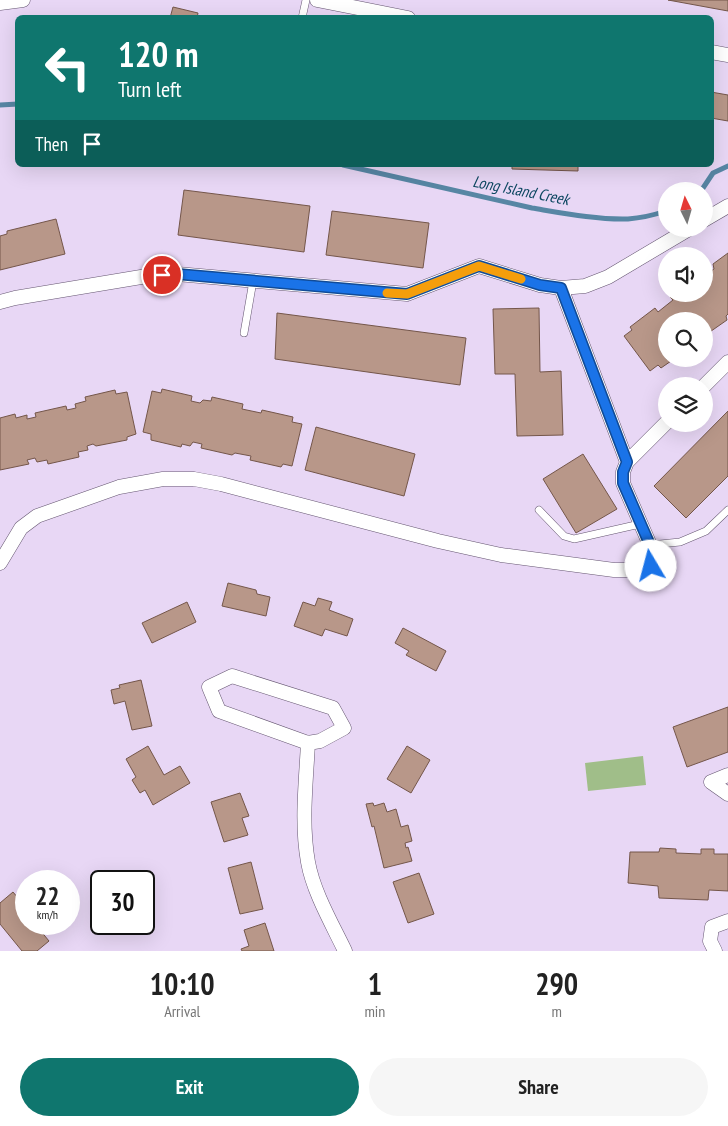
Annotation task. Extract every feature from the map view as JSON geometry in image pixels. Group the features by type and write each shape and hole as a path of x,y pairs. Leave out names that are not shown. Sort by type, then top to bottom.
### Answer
{"street":[{"path":"0,3 23,0"},
{"path":"317,0 393,15"},
{"path":"714,53 728,55"},
{"path":"713,215 728,206"},
{"path":"0,302 147,276 177,274 407,294 479,266 540,285 561,288 585,286 608,277 674,238"},
{"path":"561,288 627,462"},
{"path":"713,377 728,362"},
{"path":"0,563 21,528 37,516 118,487 162,479 194,479 221,484 429,539 501,555 614,570 634,570 651,566 650,545 623,483 623,472 627,462 658,431"},
{"path":"232,676 333,708 344,728 320,741 308,743 219,711 209,687 232,676"},
{"path":"308,743 304,826 308,864 319,897 344,951"},
{"path":"728,775 711,782 728,794"},
{"path":"715,951 710,941 712,927 728,921"}],"lane":[{"path":"303,15 306,0"},
{"path":"244,333 252,281"},
{"path":"540,510 564,536 574,539 640,524"},
{"path":"650,545 680,542 706,530 728,510"}],"green space":[{"path":"643,756 646,785 588,791 585,763"}],"building":[{"path":"668,0 728,0 728,11"},
{"path":"173,7 198,13 198,15 171,15"},
{"path":"714,93 728,95 728,121 714,119"},
{"path":"512,167 578,167 578,171 512,169"},
{"path":"184,190 310,206 304,252 178,235"},
{"path":"332,211 429,223 423,268 326,255"},
{"path":"56,219 65,254 0,270 0,236 7,234 7,231"},
{"path":"728,253 727,320 713,330 713,312 658,312 670,302 713,302 713,264"},
{"path":"539,308 540,372 561,371 563,435 517,436 515,374 495,374 493,309"},
{"path":"655,308 658,312 658,365 650,371 624,336 632,330 630,327"},
{"path":"277,313 466,338 460,385 275,359"},
{"path":"162,389 192,396 191,401 200,403 203,400 211,401 212,397 243,404 242,409 261,413 262,410 293,417 292,422 302,424 292,466 283,464 281,467 250,460 251,456 235,453 232,455 201,448 202,444 193,442 190,446 182,444 181,447 151,440 151,434 143,432 152,391 161,393"},
{"path":"115,390 116,394 127,392 136,434 127,437 127,440 87,446 88,450 78,452 79,457 48,464 47,460 37,462 35,458 27,460 29,464 0,470 0,418 15,414 16,418 27,415 27,419 36,417 35,413 66,406 67,410 76,408 75,404 86,401 85,397"},
{"path":"728,411 728,476 686,518 654,486 707,432 713,432 713,426"},
{"path":"316,427 415,454 404,496 305,470"},
{"path":"583,454 617,509 576,533 543,479"},
{"path":"228,583 256,590 257,594 270,597 266,616 222,606"},
{"path":"318,598 332,602 329,610 353,619 347,636 325,629 322,636 294,626 303,602 315,606"},
{"path":"187,602 196,622 152,643 142,623"},
{"path":"403,628 446,651 436,671 406,655 409,651 395,643"},
{"path":"141,680 152,726 132,730 125,701 114,704 111,690 120,688 119,685"},
{"path":"728,707 728,752 687,767 673,727"},
{"path":"148,746 164,775 180,766 190,783 153,805 145,790 140,793 132,780 136,777 126,759"},
{"path":"407,746 430,760 411,793 387,779"},
{"path":"240,793 249,816 242,818 248,835 224,842 211,802"},
{"path":"373,803 374,806 384,803 387,812 396,809 401,827 408,825 412,841 405,843 412,861 384,868 374,826 372,827 366,804"},
{"path":"660,848 676,849 676,853 701,854 701,849 714,849 714,854 728,854 728,891 709,890 708,900 659,898 658,886 628,883 630,852 659,852"},
{"path":"251,862 263,909 240,914 228,868"},
{"path":"419,873 434,914 408,923 393,882"},
{"path":"13,892 15,894 15,935 44,935 49,941 37,951 22,951 0,924 0,903"},
{"path":"265,923 274,951 242,951 241,949 249,946 244,930"}],"waterway":[{"name":"Long Island Creek","path":"0,105 15,104"},
{"name":"Long Island Creek","path":"707,182 713,173 728,166"},
{"name":"Long Island Creek","path":"352,167 532,208 580,216 628,219 658,213"}],"slow traffic":[{"path":"387,293 407,294 479,266 521,279"}],"route":[{"path":"162,275 177,274 407,294 479,266 540,285 561,288 627,462 623,472 623,483 650,545 651,566"}]}
